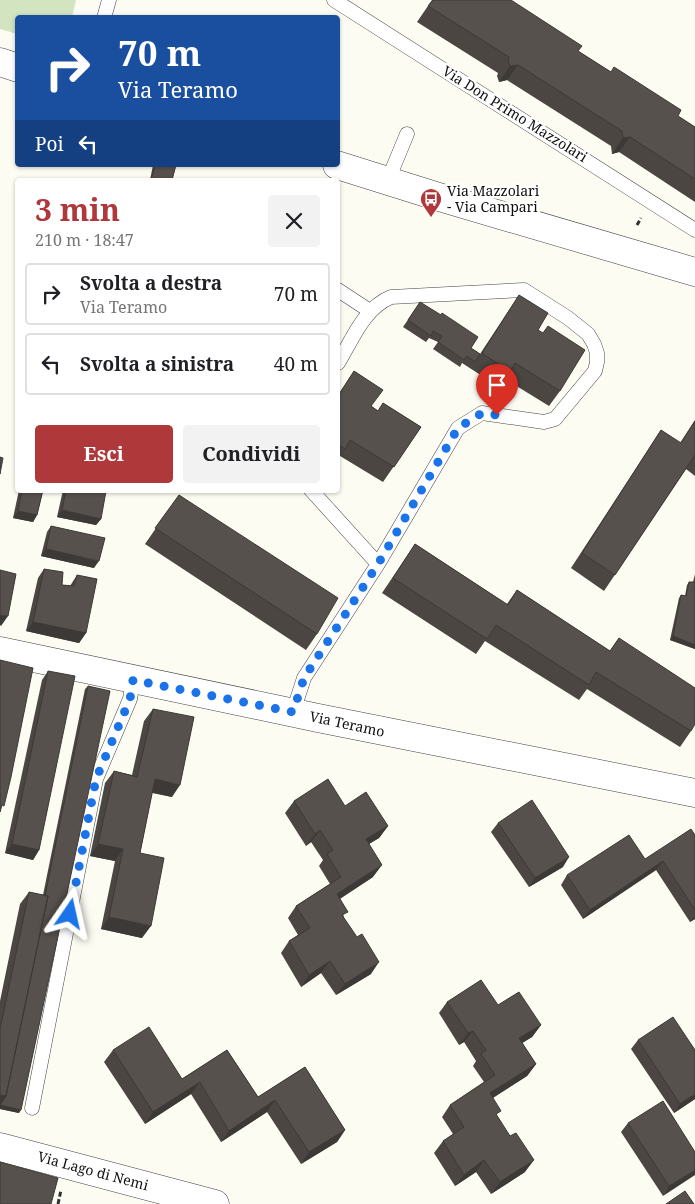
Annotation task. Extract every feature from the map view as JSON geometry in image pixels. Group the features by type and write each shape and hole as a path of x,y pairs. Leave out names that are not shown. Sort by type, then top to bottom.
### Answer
{"street":[{"path":"0,62 15,67"},
{"path":"340,166 695,272"},
{"name":"Via Teramo","path":"0,652 695,793"},
{"name":"Via Lago di Nemi","path":"0,1146 150,1196 215,1204"}],"lane":[{"path":"105,15 108,0"},
{"name":"Via Don Primo Mazzolari","path":"334,0 695,230"},
{"path":"388,180 407,134"},
{"path":"293,712 304,678 342,610 378,564 458,428 482,413 544,422 555,419 595,371 597,353 588,334 524,290 391,297 383,300 370,310 340,361"},
{"path":"340,291 370,310"},
{"path":"314,493 378,564"},
{"path":"32,1108 96,779 130,699 133,680"}],"green space":[{"path":"0,0 76,0 72,15 15,15 15,33 0,29"}],"building":[{"path":"433,0 511,0 582,46 578,51 611,72 614,67 681,110 678,116 695,127 695,179 630,137 623,138 622,131 518,65 510,66 509,57 428,6"},
{"path":"154,167 175,167 173,178 152,178"},
{"path":"519,295 548,313 538,330 543,333 548,326 585,350 560,391 515,363 510,372 482,353"},
{"path":"420,302 441,315 442,313 478,337 471,348 480,354 475,362 467,356 464,360 438,342 442,336 433,331 431,336 408,320"},
{"path":"354,371 383,390 371,406 378,411 383,403 421,427 394,467 350,440 345,449 340,445 340,393"},
{"path":"695,421 695,455 615,575 582,553 661,430 681,443"},
{"path":"0,457 3,458 0,474"},
{"path":"21,493 42,493 37,515 18,511"},
{"path":"65,493 106,493 101,519 62,510"},
{"path":"179,495 338,598 317,634 155,528"},
{"path":"51,526 105,538 99,561 46,549"},
{"path":"415,544 508,605 517,590 610,651 619,638 695,688 695,724 691,731 596,672 589,685 496,625 487,639 393,578"},
{"path":"44,569 63,572 62,585 74,586 77,575 97,579 86,633 33,622"},
{"path":"0,570 16,574 8,616 0,615"},
{"path":"689,582 695,582 695,645 673,636 681,595 686,596"},
{"path":"0,660 33,668 11,777 4,806 2,805 0,812"},
{"path":"48,671 75,676 39,850 12,844"},
{"path":"88,686 110,691 21,1110 0,1105 6,1096 48,896 45,896"},
{"path":"153,709 194,717 180,785 155,779 140,853 164,858 151,926 109,917 123,849 98,844 114,771 137,777"},
{"path":"328,779 345,806 366,792 388,826 366,839 382,865 337,894 348,912 342,915 357,937 362,934 379,962 345,984 330,961 309,975 289,941 310,928 296,906 341,877 327,854 333,850 320,830 315,834 294,801"},
{"path":"532,800 569,857 535,878 498,823"},
{"path":"691,829 695,835 695,910 663,861 590,910 567,875 629,835 645,859"},
{"path":"29,892 48,896 6,1096 0,1095 0,1029"},
{"path":"481,980 498,1005 519,992 541,1025 519,1038 536,1064 490,1093 501,1111 496,1114 510,1136 516,1133 534,1160 500,1182 484,1160 464,1175 443,1141 464,1127 450,1105 495,1075 481,1054 486,1050 473,1031 468,1033 447,1002"},
{"path":"673,1017 695,1050 695,1094 680,1104 638,1040"},
{"path":"149,1027 182,1079 227,1050 258,1097 305,1067 345,1130 309,1152 275,1100 229,1131 200,1082 153,1112 113,1050"},
{"path":"663,1101 695,1152 695,1170 669,1186 628,1123"},
{"path":"0,1162 58,1178 51,1204 0,1204"},
{"path":"685,1191 694,1204 666,1204"}],"place":[{"name":"Via Mazzolari - Via Campari","path":"431,218"}],"route":[{"path":"70,914 96,779 130,699 133,680 293,712 304,678 378,564 458,428 482,413 497,415"}]}
